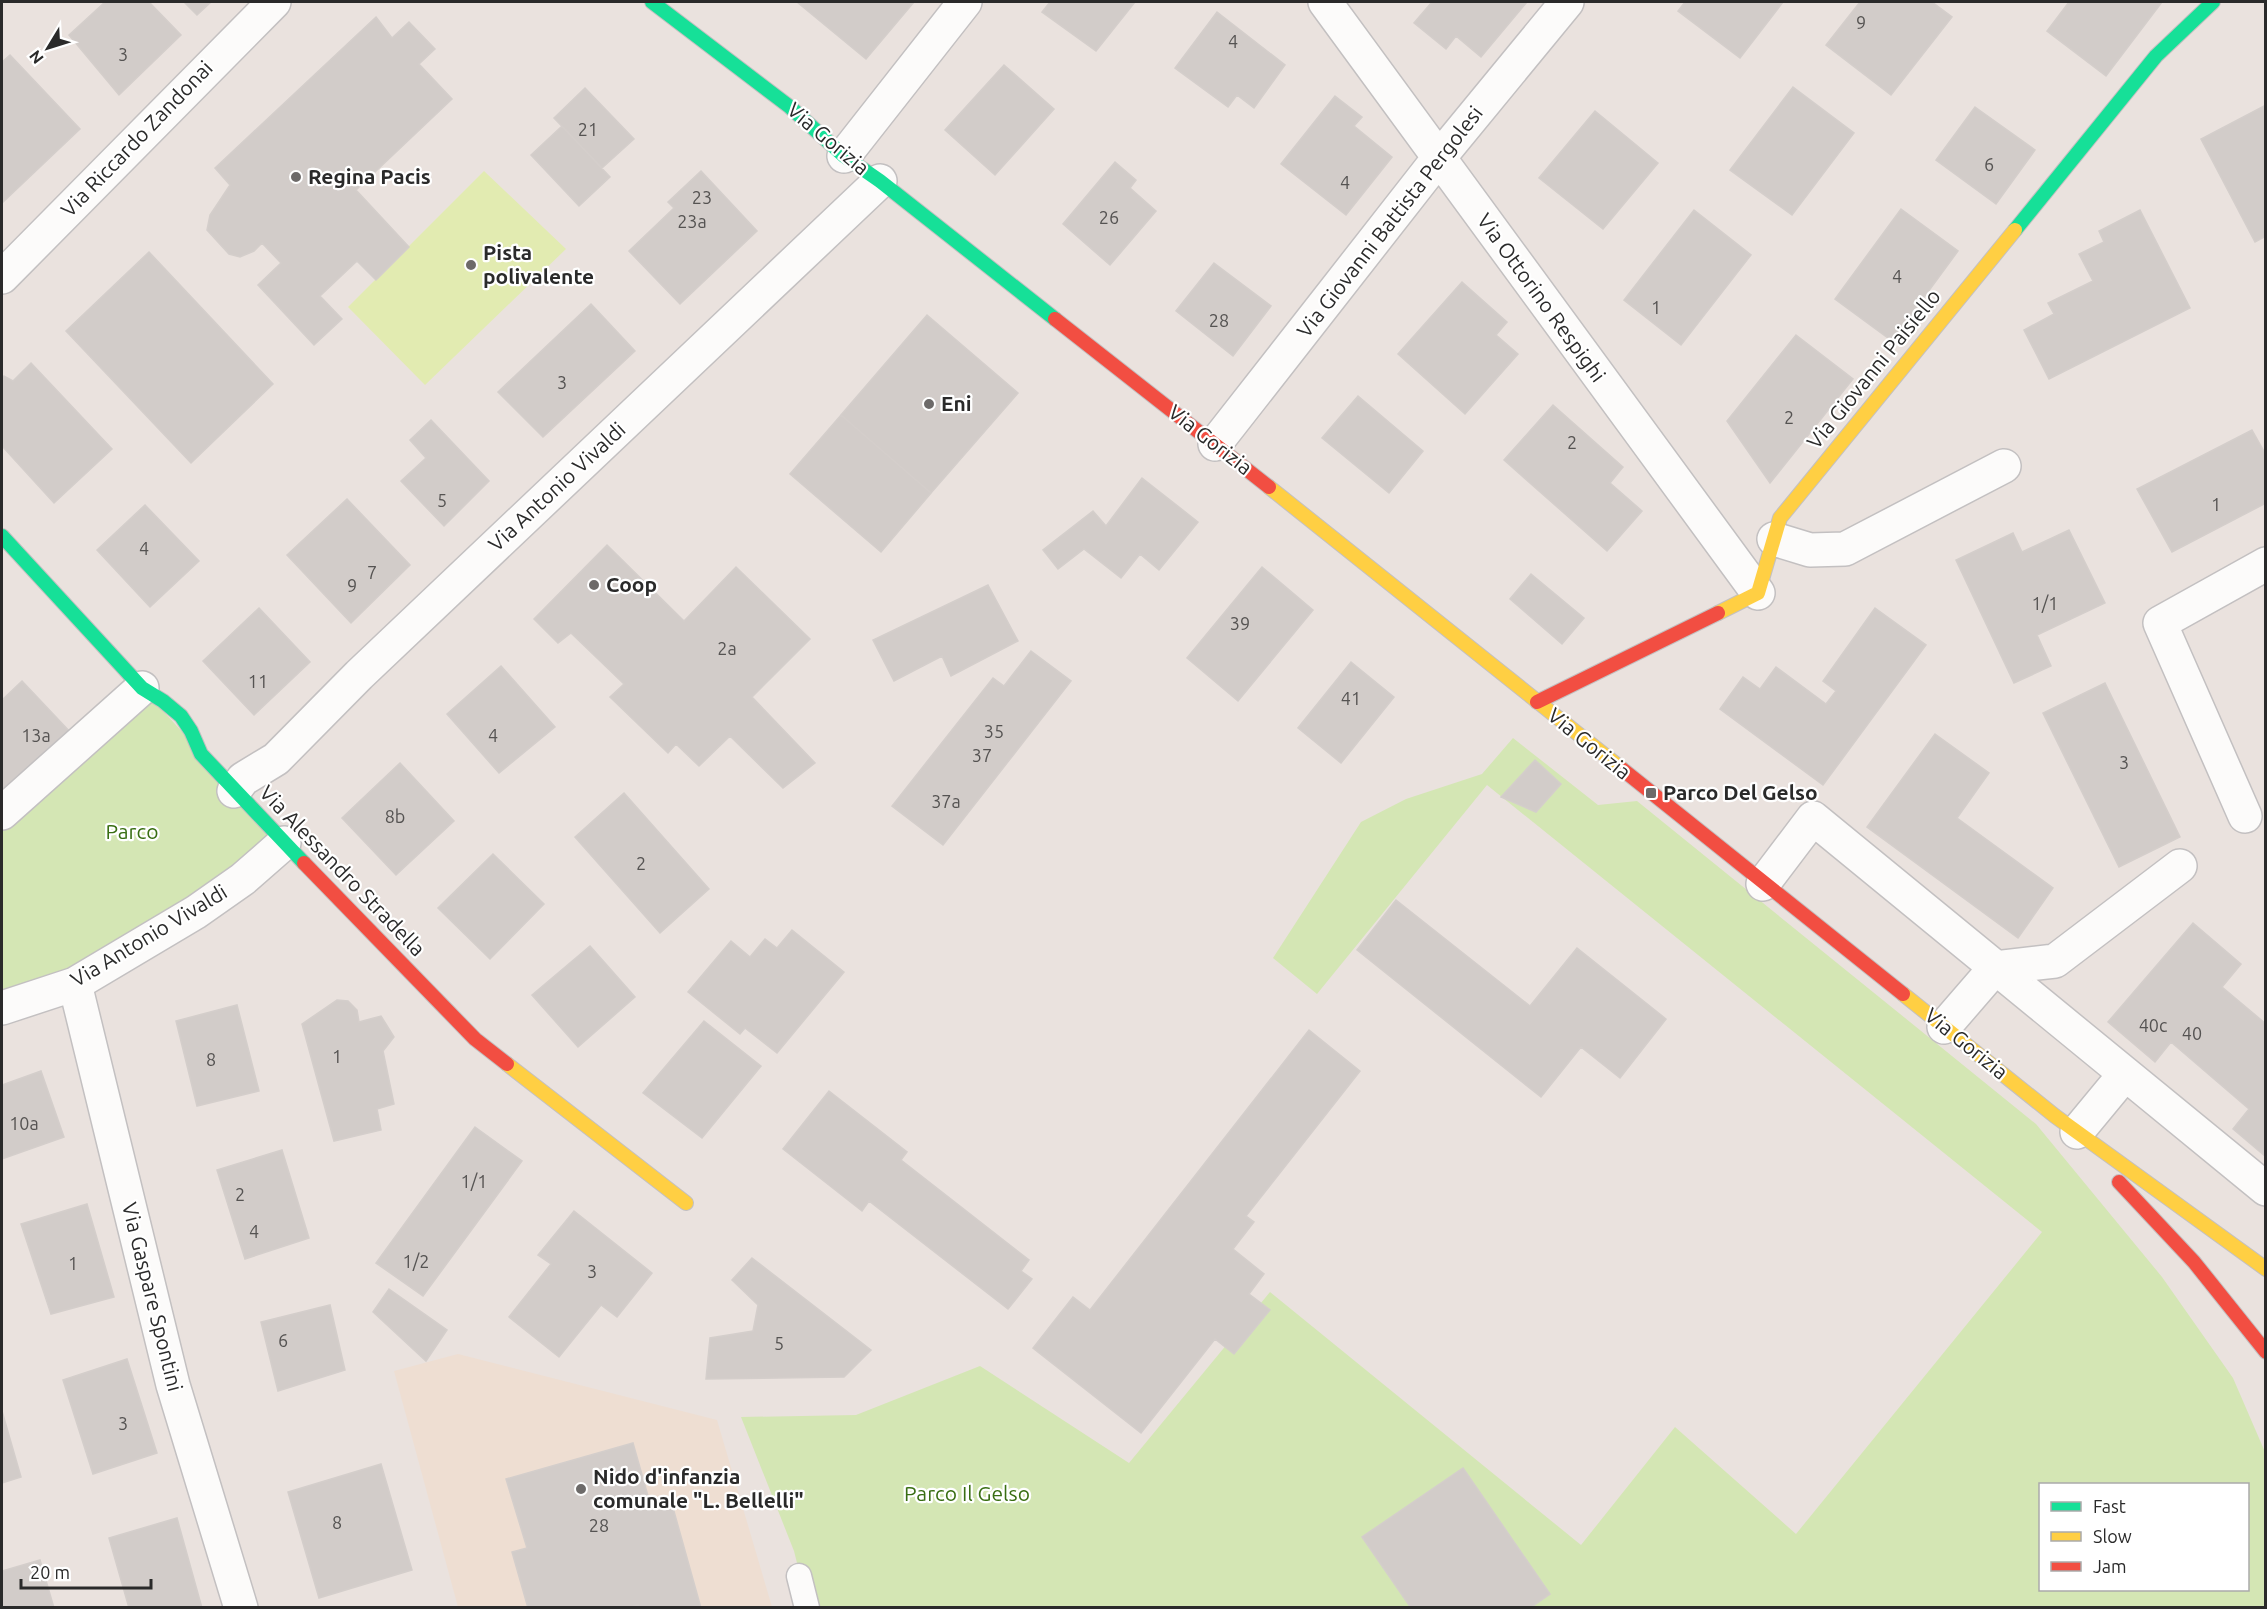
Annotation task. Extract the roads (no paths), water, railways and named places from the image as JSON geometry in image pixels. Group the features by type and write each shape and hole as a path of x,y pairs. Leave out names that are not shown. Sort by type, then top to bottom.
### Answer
{"main road":[{"name":"Via Gorizia","path":"652,2 790,107 844,156 880,181 1215,444 2066,1124 2265,1269"},
{"name":"Via Giovanni Paisiello","path":"1758,593 1780,518 2156,56 2213,2"},
{"name":"Via Alessandro Stradella","path":"2,537 142,688 181,716 191,731 201,754 475,1039 686,1203"},
{"path":"1537,702 1758,593"},
{"name":"Via Gorizia","path":"2066,1124 2194,1262 2265,1352"}],"street":[{"name":"Via Riccardo Zandonai","path":"2,277 274,2"},
{"path":"844,156 965,2"},
{"name":"Via Ottorino Respighi","path":"1325,2 1758,593"},
{"name":"Via Giovanni Battista Pergolesi","path":"1215,444 1438,159 1567,2"},
{"name":"Via Antonio Vivaldi","path":"234,790 243,779 276,759 359,675 880,181"},
{"path":"1774,539 1810,550 1845,549 2004,466"},
{"path":"2245,816 2160,623 2265,564"},
{"path":"2,813 142,688"},
{"path":"1763,884 1813,818 2265,1189"},
{"name":"Via Antonio Vivaldi","path":"2,1008 75,984 196,912 243,879 285,843"},
{"path":"1944,1027 1995,968 2055,961 2180,867"},
{"name":"Via Gaspare Spontini","path":"75,984 173,1385 241,1608"},
{"path":"2066,1124 2125,1074"}],"lane":[{"path":"799,1576 807,1608"}],"place":[{"name":"Regina Pacis","path":"296,177"},
{"name":"Pista polivalente","path":"471,265"},
{"name":"Eni","path":"929,404"},
{"name":"Coop","path":"594,585"},
{"name":"Parco Del Gelso","path":"1651,793"},
{"name":"Nido d'infanzia comunale \"L. Bellelli\"","path":"581,1489"}],"park label":[{"name":"Parco","path":"132,832"},
{"name":"Parco Il Gelso","path":"967,1494"}]}
